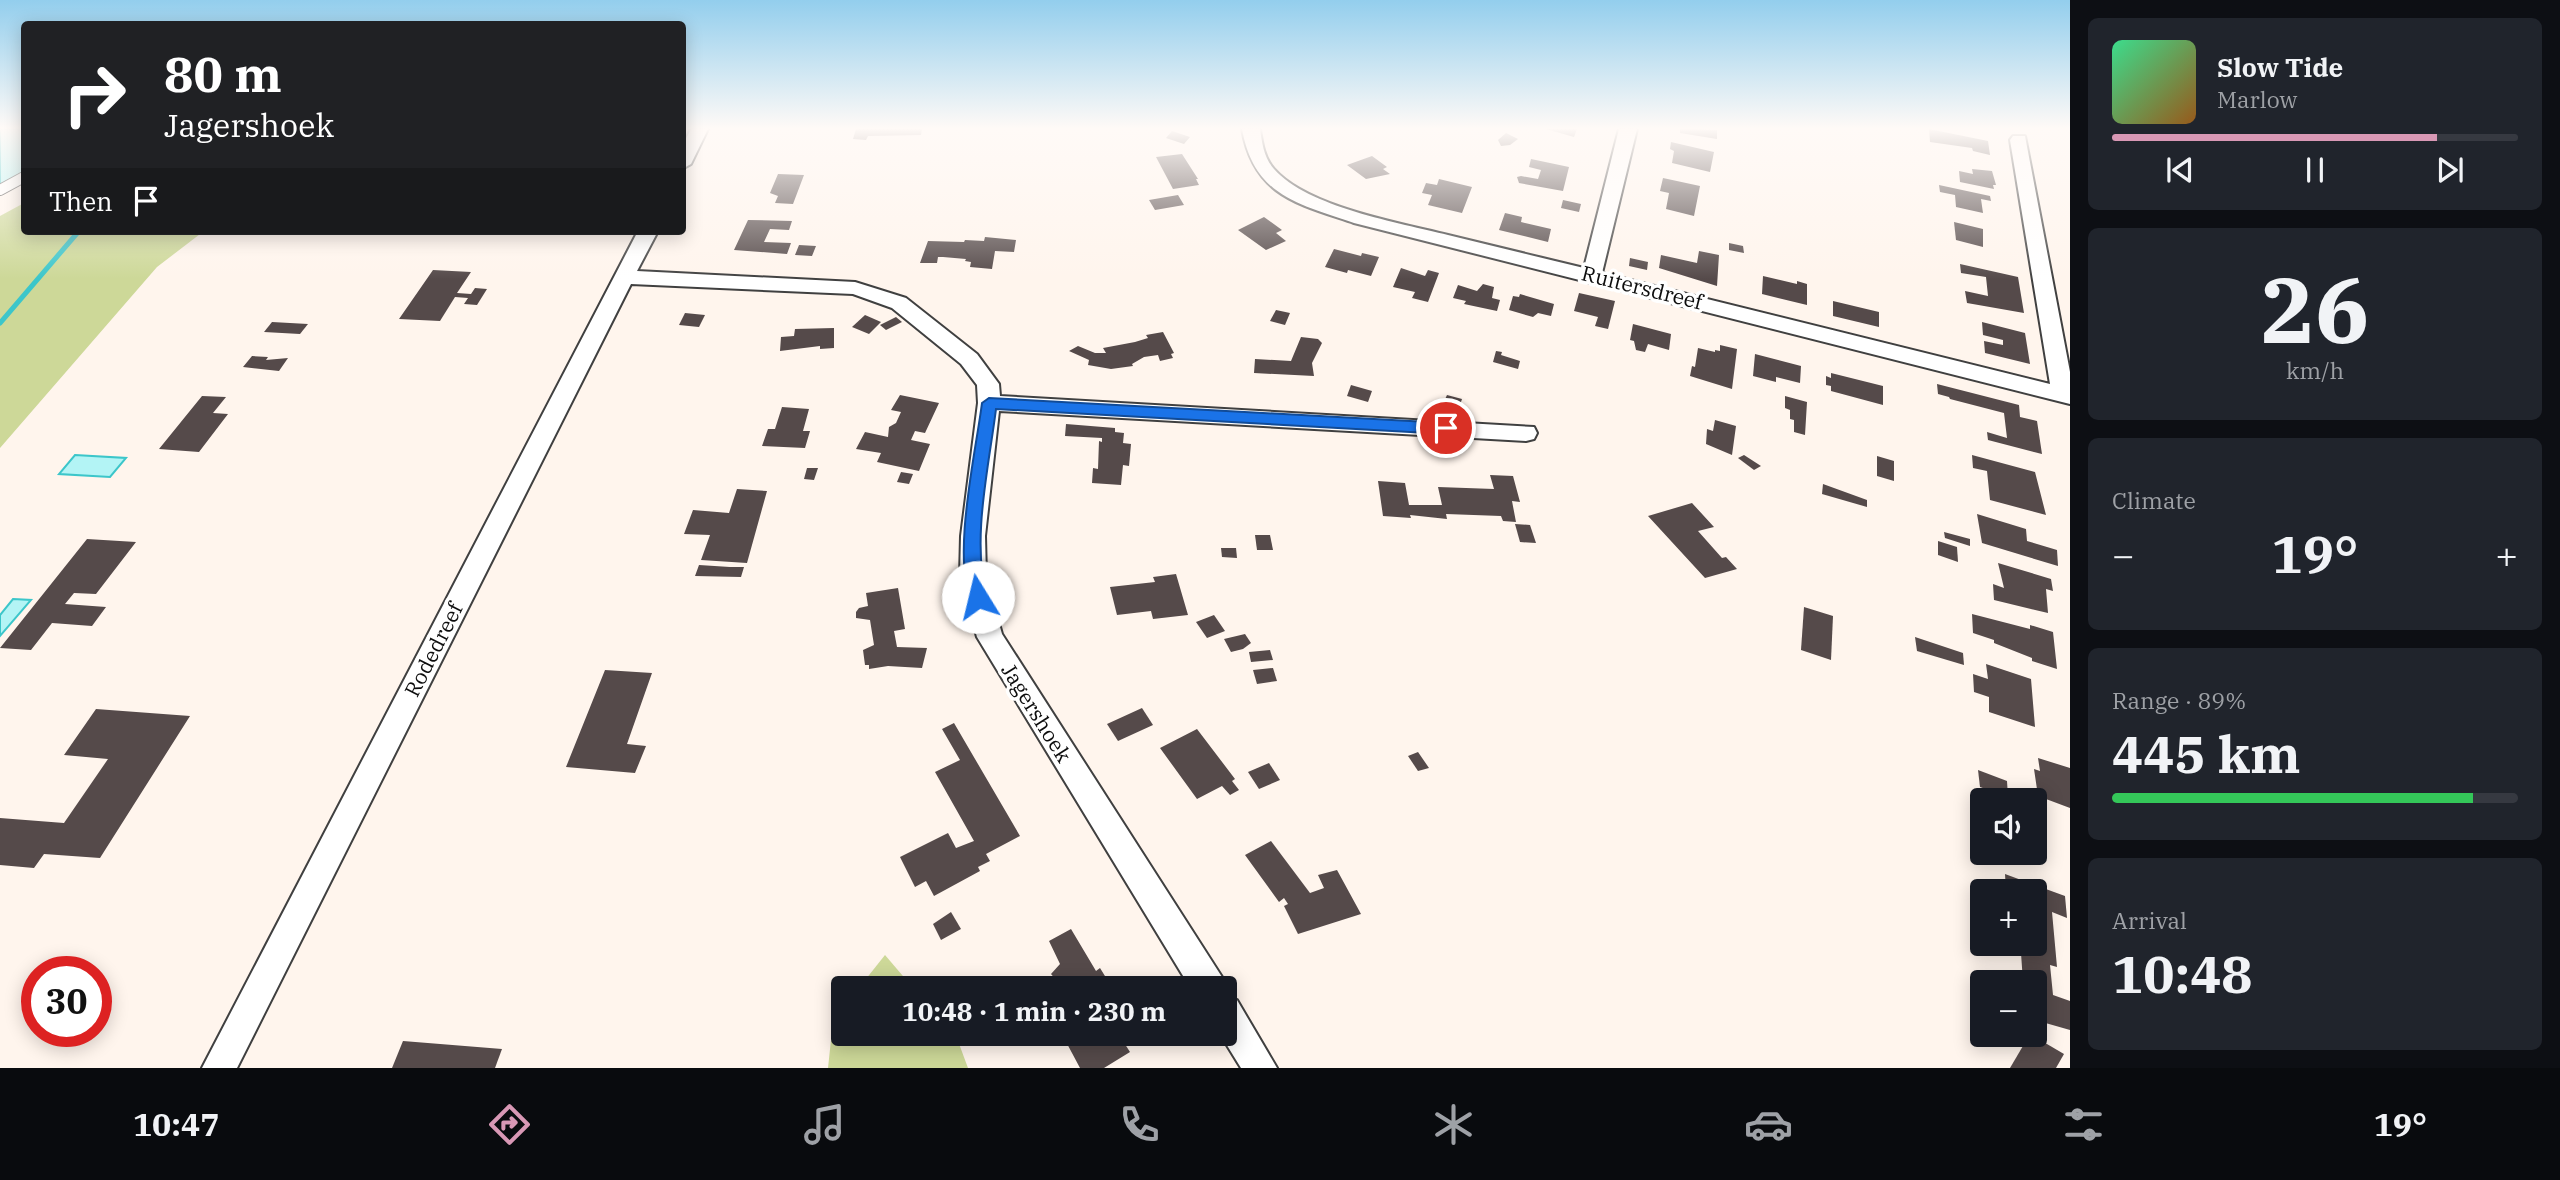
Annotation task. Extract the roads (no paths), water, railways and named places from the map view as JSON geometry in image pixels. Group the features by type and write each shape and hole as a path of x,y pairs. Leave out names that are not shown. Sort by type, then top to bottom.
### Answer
{"street":[{"name":"Ruitersdreef","path":"1275,179 1294,192 1361,219 2066,395"},
{"path":"1592,275 1616,179"},
{"path":"2026,179 2066,395"},
{"name":"Rodedreef","path":"219,1068 646,235"},
{"name":"Jagershoek","path":"624,277 855,288 899,303 970,359 988,384 989,403 973,536 973,577 990,637 1202,976"},
{"path":"989,403 1526,433"},
{"path":"1237,1031 1260,1068"}],"lane":[{"path":"0,190 21,179"}],"water":[{"path":"0,179 11,179 0,185"},
{"path":"75,455 126,458 110,477 59,474"},
{"path":"13,599 31,600 0,636 0,615"}],"waterway":[{"path":"0,323 76,235"}]}
